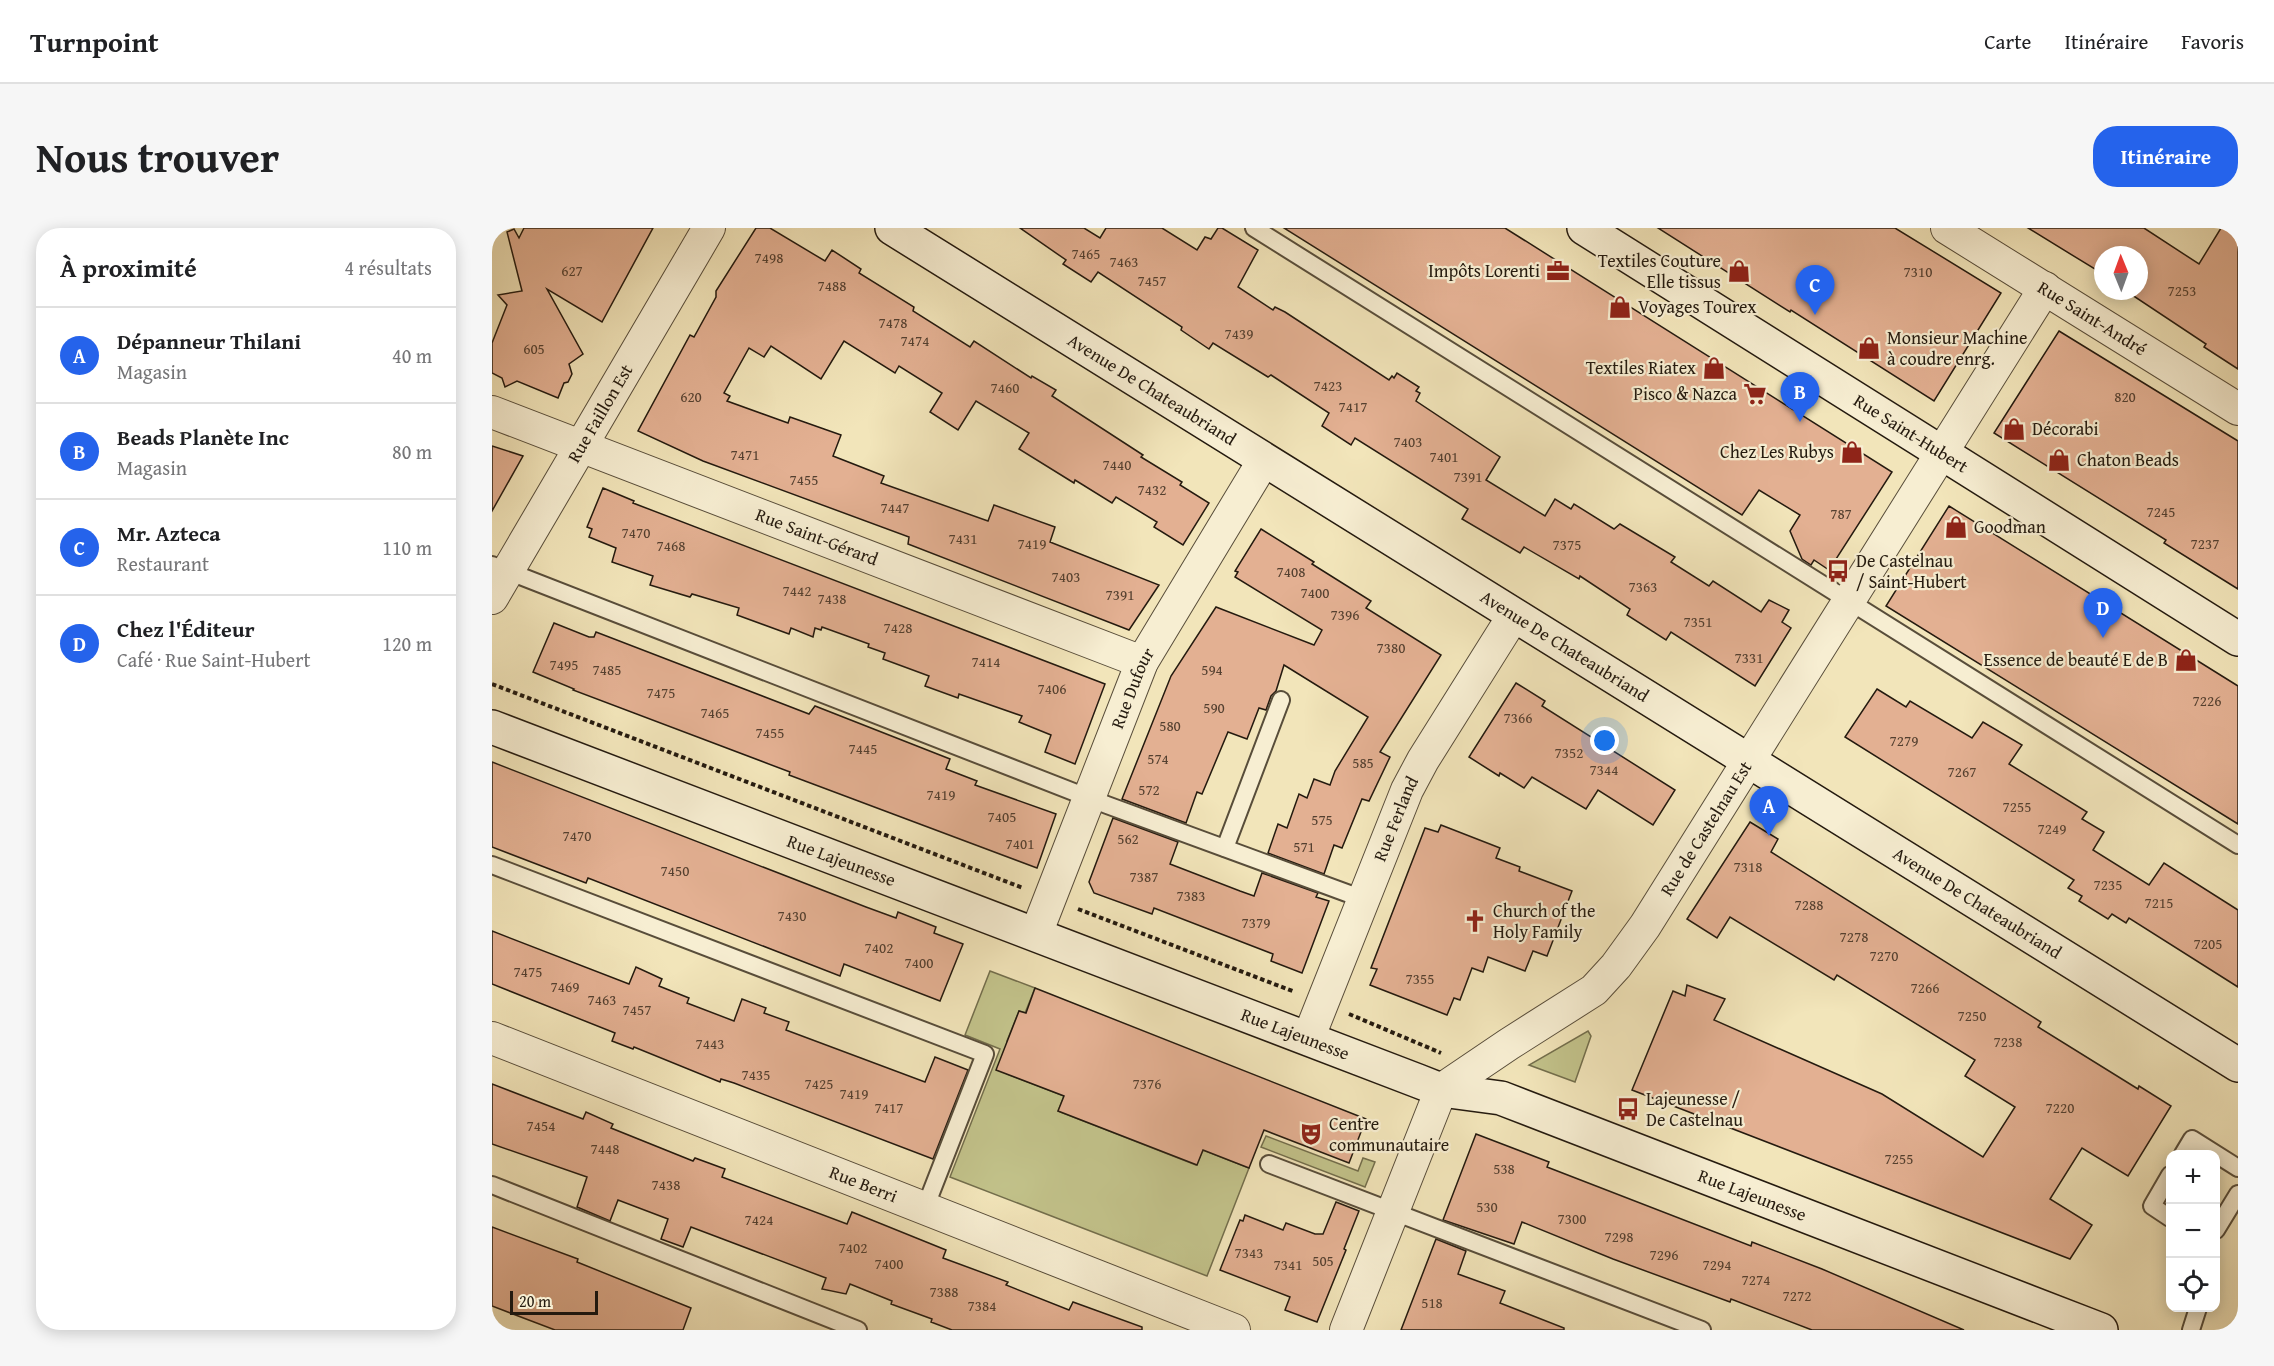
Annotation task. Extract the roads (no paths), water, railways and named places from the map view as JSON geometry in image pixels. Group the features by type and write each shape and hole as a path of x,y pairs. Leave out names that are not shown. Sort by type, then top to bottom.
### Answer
{"street":[{"name":"Rue Faillon Est","path":"492,598 500,568 580,446 709,228"},
{"name":"Avenue De Chateaubriand","path":"892,228 2238,1065"},
{"name":"Rue Saint-Hubert","path":"1584,228 2238,639"},
{"name":"Rue Saint-André","path":"1947,228 2238,409"},
{"name":"Rue de Castelnau Est","path":"1442,1090 1509,1044 1586,996 1610,975 1651,916 2045,288"},
{"name":"Rue Saint-Gérard","path":"492,412 1142,662"},
{"name":"Rue Dufour","path":"1036,934 1142,662 1264,460"},
{"name":"Rue Ferland","path":"1308,1039 1399,807 1415,774 1514,615"},
{"name":"Rue Lajeunesse","path":"492,727 1442,1090 1501,1098 2101,1330"},
{"name":"Rue Berri","path":"492,1038 1234,1330"},
{"path":"1346,1330 1442,1090"}],"lane":[{"path":"1254,228 2238,845"},
{"path":"500,568 1089,796 1363,899"},
{"path":"1225,848 1281,700"},
{"path":"492,865 985,1054 925,1208"},
{"path":"2186,1150 2192,1139 2209,1150"},
{"path":"2220,1157 2238,1168"},
{"path":"1269,1164 1702,1330"},
{"path":"2166,1182 2152,1206 2166,1215"},
{"path":"492,1185 858,1330"},
{"path":"2220,1223 2238,1194"},
{"path":"2191,1330 2197,1312"}],"place":[{"name":"Impôts Lorenti","path":"1558,271"},
{"name":"Textiles Couture Elle tissus","path":"1739,271"},
{"name":"Voyages Tourex","path":"1620,307"},
{"name":"Mr. Azteca","path":"1815,315"},
{"name":"Monsieur Machine à coudre enrg.","path":"1869,348"},
{"name":"Textiles Riatex","path":"1714,368"},
{"name":"Pisco & Nazca","path":"1755,394"},
{"name":"Beads Planète Inc","path":"1800,422"},
{"name":"Décorabi","path":"2014,429"},
{"name":"Chez Les Rubys","path":"1852,452"},
{"name":"Chaton Beads","path":"2059,460"},
{"name":"Goodman","path":"1956,527"},
{"name":"De Castelnau / Saint-Hubert","path":"1838,571"},
{"name":"Chez l'Éditeur","path":"2103,638"},
{"name":"Essence de beauté E de B","path":"2186,660"},
{"name":"Dépanneur Thilani","path":"1769,836"},
{"name":"Church of the Holy Family","path":"1475,921"},
{"name":"Lajeunesse / De Castelnau","path":"1628,1109"},
{"name":"Centre communautaire","path":"1311,1134"}]}
